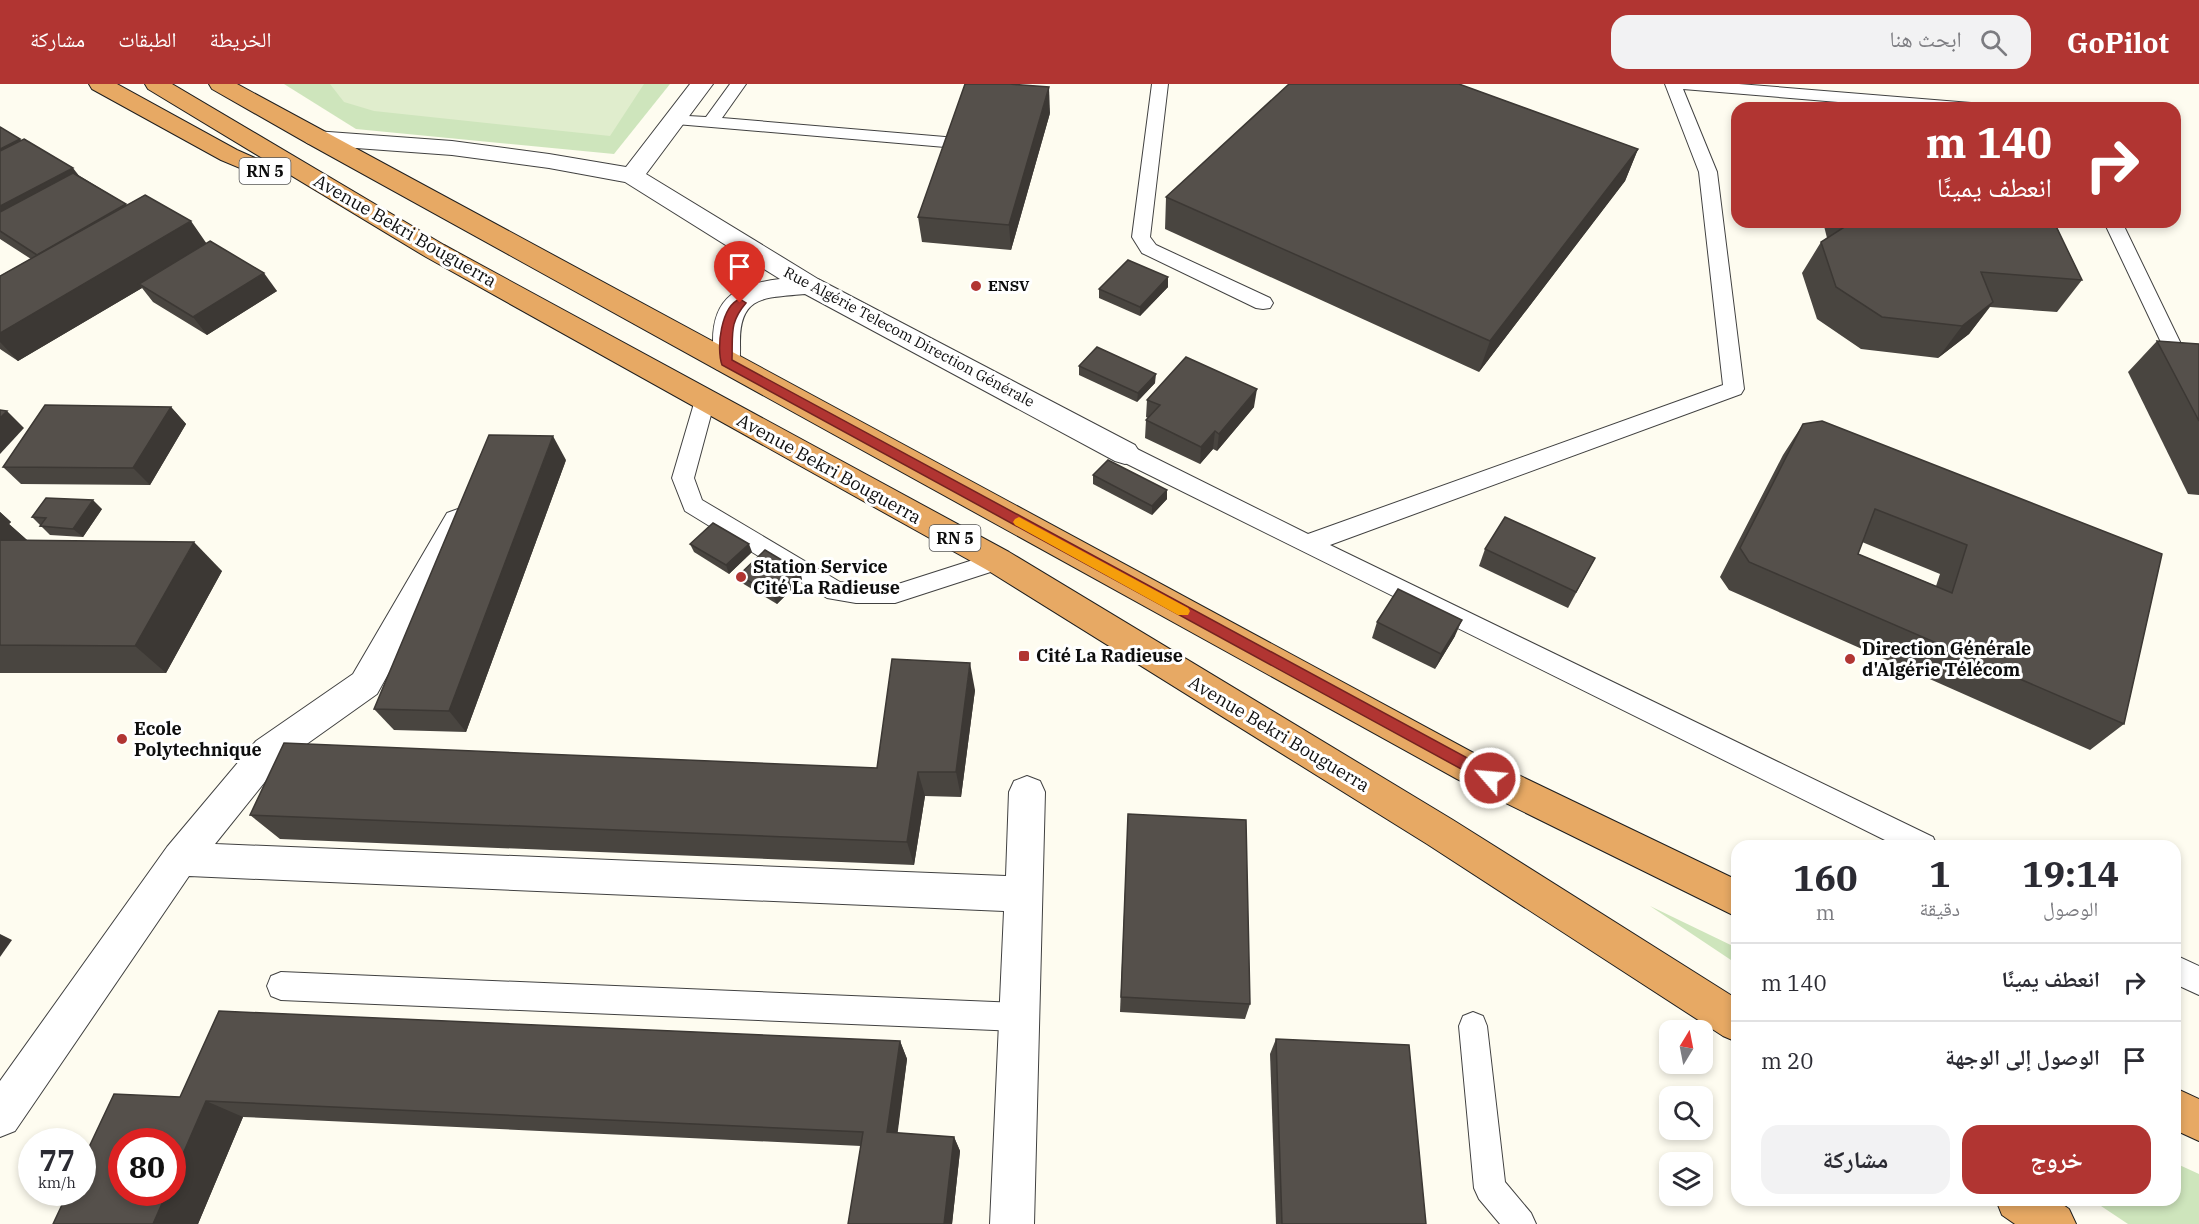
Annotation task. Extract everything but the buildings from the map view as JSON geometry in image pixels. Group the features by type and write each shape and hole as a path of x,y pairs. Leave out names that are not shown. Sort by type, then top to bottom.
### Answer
{"highway":[{"name":"RN 5","path":"100,84 229,155 435,251"},
{"name":"Avenue Bekri Bouguerra","path":"156,84 435,251 998,561 1440,832 1731,1018"},
{"name":"Avenue Bekri Bouguerra","path":"220,84 1469,768 1731,895"},
{"path":"2181,1112 2199,1120"},
{"path":"2026,1206 2054,1224"}],"street":[{"path":"632,176 702,84"},
{"name":"Rue Algérie Telecom Direction Générale","path":"315,138 452,148 549,161 632,176 809,285 1125,453"},
{"path":"726,362 727,328 731,311 749,294 809,285"},
{"path":"0,1116 180,859 267,752 365,684 471,499"},
{"path":"1012,1224 1027,792"},
{"path":"180,859 1022,894"}],"lane":[{"path":"711,122 738,84"},
{"path":"1160,84 1141,237 1149,249 1263,303"},
{"path":"1307,544 1734,389 1707,172 1673,84"},
{"path":"1679,84 1898,102"},
{"path":"676,119 945,142"},
{"path":"2116,228 2175,352 2199,354"},
{"path":"705,400 684,478 693,505 835,591 856,594 895,594 998,561"},
{"path":"1125,453 1912,840"},
{"path":"2181,972 2199,981"},
{"path":"280,986 1018,1017"},
{"path":"1473,1026 1490,1188 1520,1224"}],"green space":[{"path":"284,84 670,84 614,154 356,129"},
{"path":"330,84 644,84 610,136 374,111 344,102"},
{"path":"1650,906 1731,945 1731,960"},
{"path":"2181,1166 2199,1174 2199,1224 2128,1224 2101,1206 2181,1206"}],"slow traffic":[{"path":"1019,522 1183,611"}],"place":[{"name":"ENSV","path":"976,286"},
{"name":"Station Service Cité La Radieuse","path":"741,577"},
{"name":"Cité La Radieuse","path":"1024,656"},
{"name":"Direction Générale d'Algérie Télécom","path":"1850,659"},
{"name":"Ecole Polytechnique","path":"122,739"}],"route":[{"path":"740,303 731,311 727,328 726,362 1490,778"}]}
